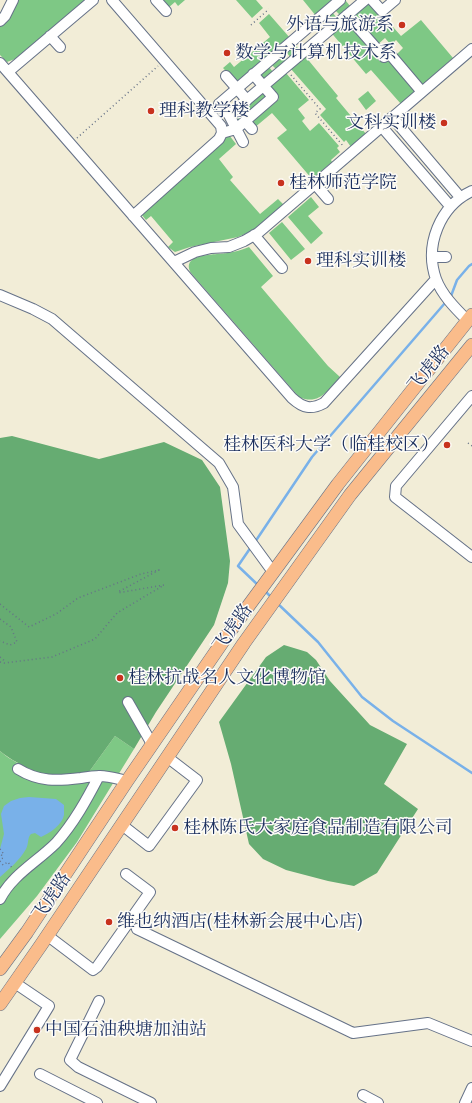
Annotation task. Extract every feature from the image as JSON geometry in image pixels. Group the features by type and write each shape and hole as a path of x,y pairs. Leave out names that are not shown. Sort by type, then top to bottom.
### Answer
{"main road":[{"name":"飞虎路","path":"0,969 27,932 127,781 230,631 338,484 469,318"},
{"name":"飞虎路","path":"0,1004 48,936 167,757 273,602 350,495 472,345"}],"street":[{"path":"0,21 5,16 13,0"},
{"path":"8,72 93,0"},
{"path":"112,0 221,126 222,133 220,139 133,216"},
{"path":"156,0 166,11"},
{"path":"243,142 229,115 219,104 340,0"},
{"path":"229,115 365,0"},
{"path":"372,0 382,11 395,0"},
{"path":"347,15 384,57 389,53 422,92"},
{"path":"50,36 60,47"},
{"path":"174,262 195,252 229,246 244,241 254,235 472,49"},
{"path":"0,63 292,398 302,406 314,407 324,403 436,279"},
{"path":"222,133 236,129 273,97 253,74"},
{"path":"226,76 247,100"},
{"path":"392,117 460,197"},
{"path":"245,121 252,129"},
{"path":"382,127 450,206"},
{"path":"315,184 328,199"},
{"path":"469,318 456,309 444,294 436,279 432,246 436,229 450,206 460,197 472,191"},
{"path":"254,235 282,268"},
{"path":"433,258 446,257"},
{"path":"0,295 52,319 220,463 233,487 238,524 273,572"},
{"path":"472,396 396,486 395,497 472,558"},
{"path":"128,702 152,744"},
{"path":"122,825 149,846 197,780 167,757"},
{"path":"18,769 32,776 45,780 109,776 127,781"},
{"path":"0,900 4,892 18,876 55,844 64,834 86,800 99,776"},
{"path":"48,936 93,970 97,967 150,892 126,874"},
{"path":"137,929 353,1033 428,1024 472,1041"},
{"path":"0,1086 49,1006 14,984"},
{"path":"99,1001 70,1060 78,1067 151,1103"},
{"path":"40,1074 97,1103"},
{"path":"465,1103 472,1090"},
{"path":"363,1095 378,1103"}],"path":[{"path":"251,24 269,9"},
{"path":"70,144 164,61"},
{"path":"285,68 320,109 315,113 350,154"},
{"path":"468,443 472,446"},
{"path":"0,604 29,627 56,614 78,598 141,574 159,570 117,592 164,585 117,613 95,639 52,657 0,662"},
{"path":"0,619 11,628 17,642 10,645 0,641"},
{"path":"0,657 6,662"},
{"path":"0,849 3,853 1,854 3,858 0,860 3,865 8,862 18,876"}],"green space":[{"path":"16,0 86,0 15,59 7,62 0,55 0,26 13,12"},
{"path":"162,0 185,0 178,6 175,2 168,8"},
{"path":"236,0 256,0 263,8 252,18"},
{"path":"303,0 334,0 316,16"},
{"path":"369,0 401,36 421,20 453,58 401,104 371,70 366,74 329,30","holes":["385,38 391,45 396,40 403,48 394,57 389,53 375,47"]},
{"path":"346,1 350,6 340,15 335,10"},
{"path":"332,12 337,18 328,25 323,20"},
{"path":"269,14 290,38 237,83 223,68 230,62 234,67 270,37 259,23"},
{"path":"295,45 300,50 291,58 287,53"},
{"path":"283,55 288,60 277,70 272,65"},
{"path":"305,56 338,96 336,98 366,134 351,147 346,140 344,142 320,115 326,109 291,69"},
{"path":"269,67 273,72 263,81 258,76"},
{"path":"286,73 309,100 298,109 305,118 302,121 310,131 319,123 339,146 337,148 340,152 331,160 332,162 312,179 277,138 287,130 272,113 254,128 250,124 279,99 269,87"},
{"path":"263,91 267,96 238,121 234,116"},
{"path":"368,91 376,101 366,110 358,99"},
{"path":"229,135 236,144 219,159 233,177 230,180 260,214 278,199 284,205 254,230 238,237 190,247 175,252 168,247 173,242 151,216 146,220 141,214"},
{"path":"311,197 319,207 308,216 323,233 311,244 288,217"},
{"path":"282,222 305,249 291,260 269,233"},
{"path":"249,247 273,276 261,287 328,366 340,377 318,398 312,400 299,397 191,273 189,266 190,262 195,258 233,252"},
{"path":"12,436 99,459 164,442 202,460 220,487 230,561 228,583 214,625 156,712 134,749 115,736 89,772 64,775 43,774 23,766 0,751 0,438"},
{"path":"284,645 307,652 316,660 330,681 370,725 407,744 384,784 418,809 377,873 354,886 286,870 263,859 249,844 231,764 219,722 266,657"},
{"path":"115,736 134,749 77,842 37,896 0,939 0,751 23,766 43,774 58,775 89,772"}],"water":[{"path":"29,797 56,799 64,805 63,819 52,831 41,837 35,833 31,834 24,853 0,877 0,849 4,834 1,814 4,806 11,801"}],"waterway":[{"path":"451,296 457,280 472,264"},
{"path":"255,542 312,457 445,303"},
{"path":"251,547 238,566 259,586"},
{"path":"264,590 272,598"},
{"path":"277,603 318,642 362,697 393,721 472,773"}],"place":[{"name":"外语与旅游系","path":"402,25"},
{"name":"数学与计算机技术系","path":"227,53"},
{"name":"理科教学楼","path":"151,111"},
{"name":"文科实训楼","path":"444,123"},
{"name":"桂林师范学院","path":"281,183"},
{"name":"理科实训楼","path":"308,261"},
{"name":"桂林医科大学（临桂校区）","path":"447,445"},
{"name":"桂林抗战名人文化博物馆","path":"120,678"},
{"name":"桂林陈氏大家庭食品制造有限公司","path":"175,828"},
{"name":"维也纳酒店(桂林新会展中心店)","path":"109,922"},
{"name":"中国石油秧塘加油站","path":"37,1030"}]}
